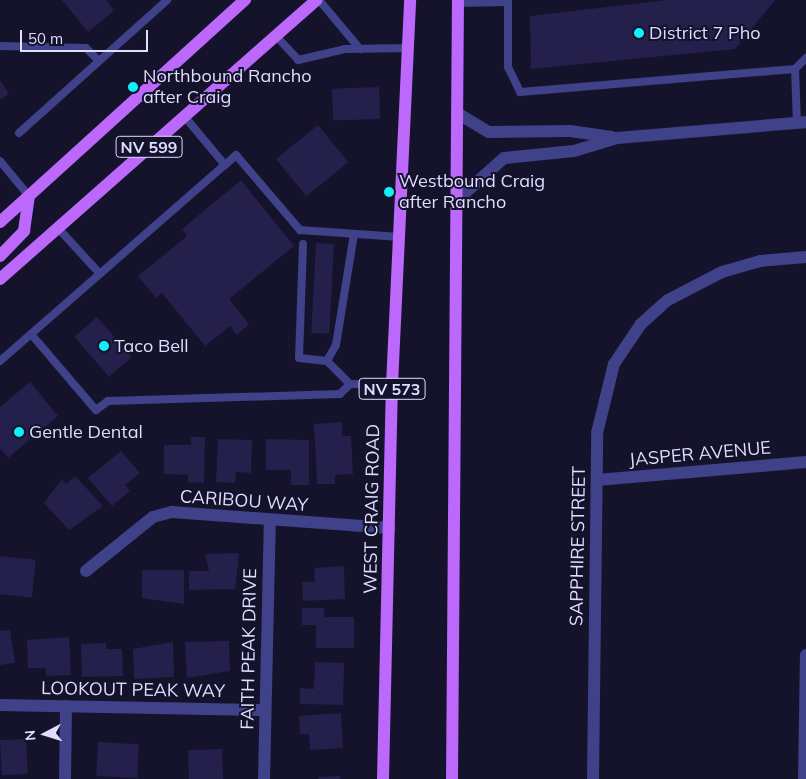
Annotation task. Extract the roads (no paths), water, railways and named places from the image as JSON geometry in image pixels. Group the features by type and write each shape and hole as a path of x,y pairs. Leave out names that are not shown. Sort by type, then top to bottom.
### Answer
{"main road":[{"name":"NV 599","path":"1,217 29,196 245,0"},
{"name":"NV 599","path":"0,280 318,0"},
{"path":"398,0 410,6"},
{"path":"452,779 458,2"},
{"name":"WEST CRAIG ROAD","path":"383,779 392,385 410,6"},
{"path":"0,256 24,231 29,196"}],"street":[{"path":"457,113 489,132 570,131 617,138"},
{"path":"456,202 489,167 504,158 574,151 617,138 801,122"},
{"name":"SAPPHIRE STREET","path":"593,779 597,433 614,364 641,324 668,300 722,272 760,261 806,257"},
{"name":"JASPER AVENUE","path":"597,480 806,462"},
{"name":"CARIBOU WAY","path":"86,571 154,517 172,512 270,521 389,528"},
{"name":"FAITH PEAK DRIVE","path":"264,779 270,521"},
{"path":"804,779 806,655"},
{"name":"LOOKOUT PEAK WAY","path":"0,705 265,710"},
{"path":"65,779 66,706"}],"lane":[{"path":"19,133 167,0"},
{"path":"318,0 360,49"},
{"path":"458,2 508,1 508,67 520,92 794,69 806,58"},
{"path":"276,36 298,60 360,49 408,48"},
{"path":"0,46 86,48 99,61"},
{"path":"794,69 801,122"},
{"path":"184,116 225,165"},
{"path":"0,361 236,155 300,230 400,237"},
{"path":"0,161 29,196"},
{"path":"58,228 100,274"},
{"path":"327,360 336,345 354,234"},
{"path":"303,244 299,358 327,360 350,384 392,385"},
{"path":"31,334 96,410 108,402 340,394 350,384"}],"place":[{"name":"District 7 Pho","path":"639,33"},
{"name":"Northbound Rancho after Craig","path":"133,87"},
{"name":"Westbound Craig after Rancho","path":"389,192"},
{"name":"Taco Bell","path":"104,346"},
{"name":"Gentle Dental","path":"19,432"}]}
